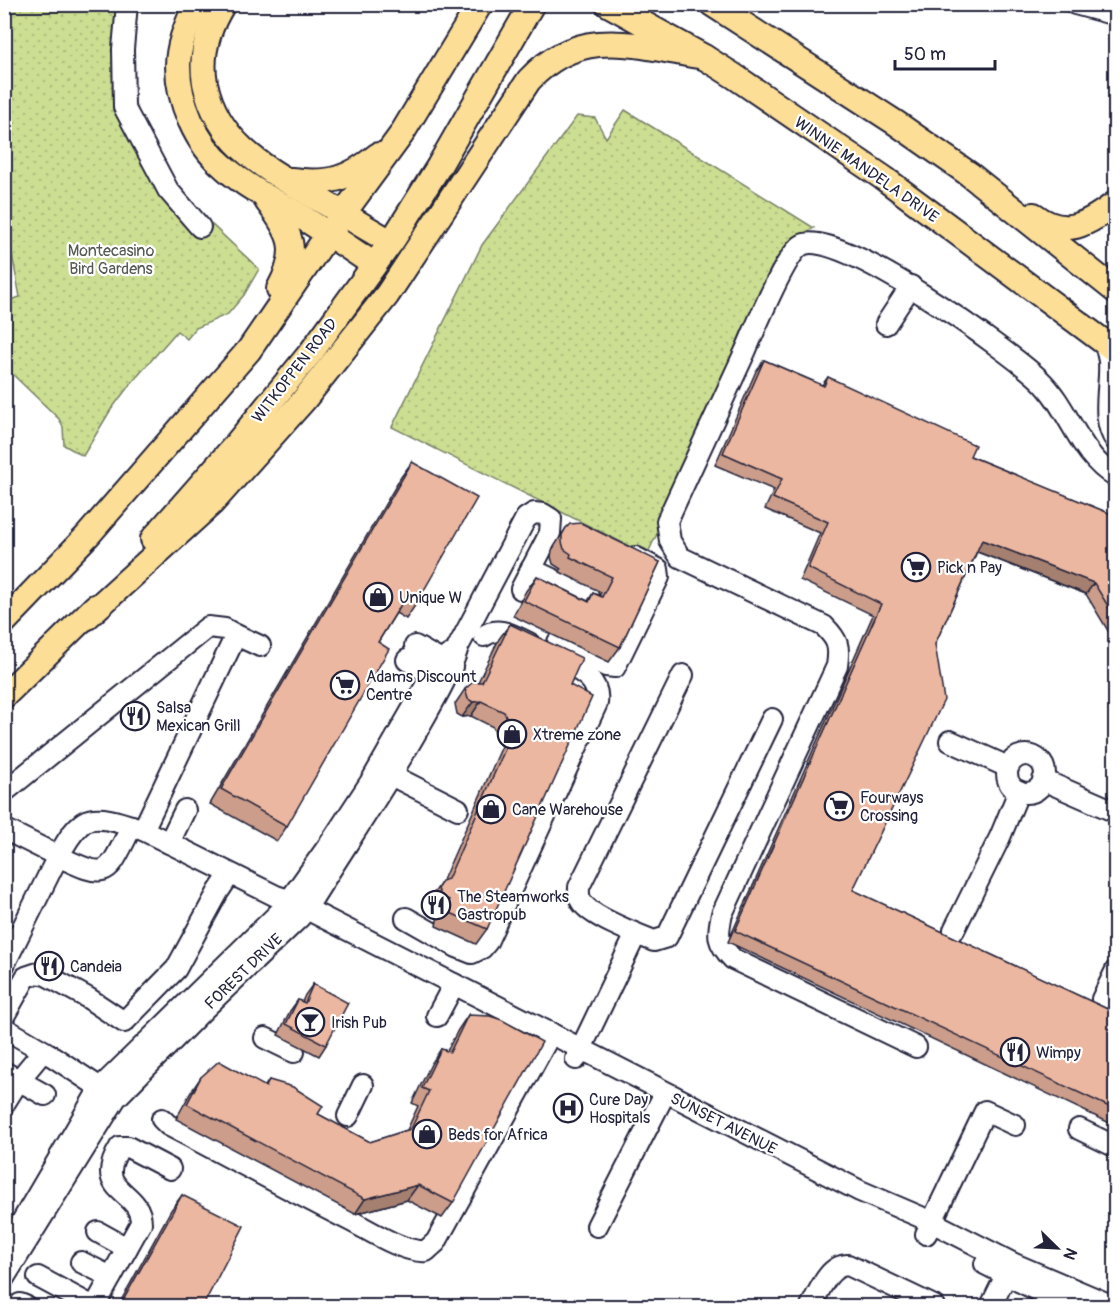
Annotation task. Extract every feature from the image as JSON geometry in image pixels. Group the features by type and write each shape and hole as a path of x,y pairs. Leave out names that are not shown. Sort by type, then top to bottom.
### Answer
{"main road":[{"path":"196,4 186,26 178,66 187,114 203,145 223,167 374,264"},
{"path":"223,4 216,15 206,44 202,67 209,101 221,126 238,146 283,178 392,242"},
{"name":"WITKOPPEN ROAD","path":"4,696 86,618 233,448 312,351 392,242 439,166 532,4"},
{"name":"WINNIE MANDELA DRIVE","path":"608,4 704,57 885,179 1110,346"},
{"path":"712,4 969,174 1116,291"},
{"path":"4,622 88,535 249,350 343,213 401,135 480,5"},
{"path":"86,618 212,503 303,401 387,295 529,80 543,65 559,54 578,47 601,43 623,44 704,57"},
{"path":"283,178 321,182 335,180 363,167 401,135"},
{"path":"969,174 997,187 1051,226 1063,228 1086,223 1116,203"},
{"path":"249,350 286,276 292,249 284,223 262,193"}],"street":[{"path":"127,4 123,49 124,107 168,190 200,227"},
{"path":"1076,4 1116,15"},
{"path":"916,1047 733,959 724,951 718,939 722,914 837,666 838,646 835,637 824,626 680,557 670,541 667,521 772,289 797,248 808,242 822,244 854,255 911,286 983,336 1039,379 1058,401 1085,450 1102,469 1116,477"},
{"path":"886,324 911,286"},
{"path":"1110,346 1107,395 1113,431"},
{"name":"FOREST DRIVE","path":"4,1252 108,1093 291,906 333,839 386,772 442,671 458,647 526,518 534,513 543,514 559,522 550,533 521,589"},
{"path":"558,642 606,666 615,667 618,663 659,577 658,569 620,549"},
{"path":"531,569 588,596"},
{"path":"4,792 208,627 225,629 260,646"},
{"path":"406,918 472,953 482,948 597,703 597,688 583,673 512,635 495,631 484,636"},
{"path":"4,829 91,871 105,870 112,865 137,828 236,635"},
{"path":"411,653 442,671"},
{"path":"683,675 579,887 581,902 589,911 654,941 667,937 772,719"},
{"path":"950,741 1008,767"},
{"path":"1021,755 1033,756 1042,763 1045,774 1036,790 1025,793 1010,784 1006,772 1008,767 1021,755"},
{"path":"386,772 458,809"},
{"path":"1043,780 1116,812"},
{"path":"954,930 1000,837 1019,791"},
{"path":"169,843 185,810"},
{"name":"SUNSET AVENUE","path":"4,965 58,856 74,831 91,819 110,820 137,828 451,990 1009,1269 1068,1306"},
{"path":"4,1016 26,977 38,973 88,998 124,1022 176,969 230,874"},
{"path":"578,1054 636,934"},
{"path":"1102,999 1116,970"},
{"path":"437,1016 451,990"},
{"path":"4,1028 108,1093"},
{"path":"265,1038 294,1052"},
{"path":"162,1119 168,1125 390,1241 410,1250 426,1251 436,1242 548,1039"},
{"path":"4,1104 12,1076 43,1051"},
{"path":"12,1076 45,1095"},
{"path":"348,1116 363,1085"},
{"name":"FOREST DRIVE","path":"4,1278 108,1093"},
{"path":"597,1226 663,1097"},
{"name":"SUNSET AVENUE","path":"663,1097 897,1207 928,1228"},
{"path":"928,1228 985,1111 1015,1125"},
{"path":"1079,1129 1116,1147"},
{"path":"38,1277 94,1306 141,1223 138,1210 113,1182 110,1172 116,1154 120,1147 128,1147 170,1169"},
{"path":"897,1207 929,1205 944,1194"},
{"path":"98,1232 127,1248"},
{"path":"81,1262 111,1277"},
{"path":"811,1306 828,1276 842,1265 848,1265 934,1306"},
{"path":"991,1306 1009,1269"},
{"name":"SUNSET AVENUE","path":"1009,1269 1113,1306"}],"green space":[{"name":"Montecasino Bird Gardens","path":"4,5 133,5 132,110 165,174 190,204 259,269 244,295 228,314 196,328 187,339 177,331 128,387 110,411 83,456 64,445 63,427 59,419 7,369 7,301 20,297 5,217"},
{"path":"625,110 814,228 796,238 647,555 392,427 482,245 577,116 595,118 606,138"}],"building":[{"name":"Fourways Crossing","path":"764,360 824,386 828,377 975,445 970,456 1116,516 1116,619 1094,583 982,540 935,644 944,700 853,890 1116,1013 1116,1110 735,931 881,604 808,568 828,522 773,498 782,479 723,453"},
{"path":"412,462 477,498 416,604 405,598 378,642 389,649 287,826 221,789"},
{"path":"581,523 660,562 620,647 524,601 537,576 589,602 593,593 602,597 612,577 570,557 571,554 564,549 562,542 562,535 570,524"},
{"path":"510,624 582,658 570,685 592,697 487,929 446,911 449,900 440,896 438,888 442,881 448,879 513,731 504,712 481,701 473,702 468,699 465,689 473,682 482,682"},
{"path":"313,984 348,1003 326,1045 286,1024 298,1000 305,1003"},
{"path":"468,1015 490,1016 502,1020 542,1042 453,1203 418,1185 365,1199 187,1104 201,1077 219,1061 266,1087 269,1080 293,1087 323,1106 318,1114 370,1142 411,1129 429,1091 422,1088 441,1049 450,1052"},
{"path":"182,1195 244,1226 203,1306 120,1306"}],"place":[{"name":"Pick n Pay","path":"916,567"},
{"name":"Unique W","path":"378,597"},
{"name":"Adams Discount Centre","path":"345,685"},
{"name":"Salsa Mexican Grill","path":"135,716"},
{"name":"Xtreme zone","path":"512,734"},
{"name":"Fourways Crossing","path":"839,806"},
{"name":"Cane Warehouse","path":"491,809"},
{"name":"The Steamworks Gastropub","path":"436,905"},
{"name":"Candeia","path":"49,966"},
{"name":"Irish Pub","path":"310,1022"},
{"name":"Wimpy","path":"1015,1052"},
{"name":"Cure Day Hospitals","path":"568,1108"},
{"name":"Beds for Africa","path":"427,1134"}]}
